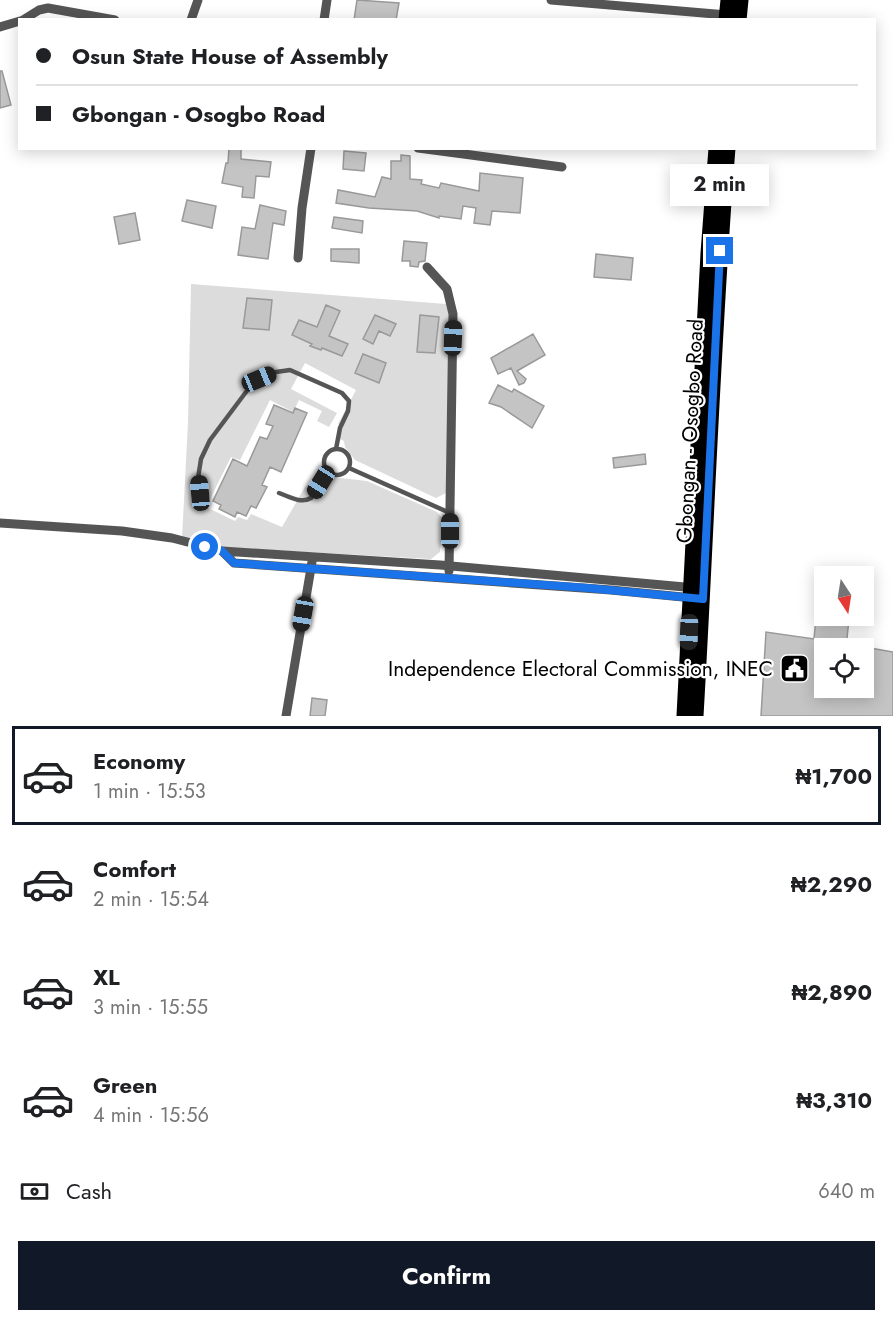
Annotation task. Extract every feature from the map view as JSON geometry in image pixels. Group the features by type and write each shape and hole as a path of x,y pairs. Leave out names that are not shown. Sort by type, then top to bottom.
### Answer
{"main road":[{"path":"730,13 741,0"},
{"name":"Gbongan - Osogbo Road","path":"696,716 697,593 708,253 716,150"},
{"name":"Gbongan - Osogbo Road","path":"684,716 697,593 728,150"}],"street":[{"path":"192,18 198,0"},
{"path":"324,18 327,0"},
{"path":"551,0 730,13"},
{"path":"25,18 48,8 104,18"},
{"path":"0,27 18,21"},
{"path":"298,258 302,208 311,150"},
{"path":"432,150 562,168"},
{"path":"428,267 447,289 453,306 448,578"},
{"path":"0,523 122,531 172,538 222,551 234,563 450,566 697,593"},
{"path":"312,563 448,578 611,590 697,593"},
{"path":"286,716 312,563"}],"lane":[{"path":"200,493 198,478 201,459 210,440 249,388 259,379 276,372 290,370 308,376 342,393 349,400 348,411 340,428 336,449"},
{"path":"343,450 351,460 350,468 339,476 334,476 327,471 324,458 330,451 343,450"},
{"path":"350,468 450,513"},
{"path":"279,494 303,502 311,498 327,471"}],"shaded area":[{"path":"191,284 446,304 451,319 446,493 436,498 355,460 345,447 344,441 338,438 343,427 338,424 356,390 305,363 291,389 337,413 329,427 317,421 322,411 299,400 293,412 270,400 240,460 231,457 206,507 235,521 238,517 247,520 251,514 282,527 305,487 319,478 332,477 367,481 437,512 443,519 440,552 431,559 228,549 182,539 188,422"}],"building":[{"path":"357,0 399,3 396,18 354,18"},
{"path":"0,71 2,71 11,105 0,108"},
{"path":"229,150 241,150 241,159 271,162 269,177 256,176 254,198 242,197 243,187 222,183 226,163 228,163"},
{"path":"344,151 366,153 364,171 343,169"},
{"path":"401,155 410,156 410,179 422,180 421,184 439,188 441,183 479,191 480,173 523,178 520,213 492,211 490,225 474,223 476,208 463,206 461,219 439,216 439,218 417,211 336,203 338,190 375,197 382,177 391,179 391,161 401,161"},
{"path":"187,200 216,206 212,228 182,221"},
{"path":"260,205 286,211 284,225 273,223 268,259 238,255 242,227 255,229"},
{"path":"135,213 140,240 119,244 114,217"},
{"path":"334,217 363,221 362,233 332,228"},
{"path":"404,241 427,243 425,261 419,262 418,267 410,266 410,261 402,261"},
{"path":"331,249 359,249 359,263 331,261"},
{"path":"596,254 633,258 631,280 594,277"},
{"path":"247,298 272,300 269,330 243,328"},
{"path":"326,305 340,311 329,336 348,344 342,356 310,346 312,344 292,335 299,320 317,327"},
{"path":"375,315 396,324 390,336 379,331 373,344 363,339"},
{"path":"420,315 439,317 435,353 417,352"},
{"path":"533,334 545,355 517,371 526,379 524,383 519,385 511,368 498,374 491,358"},
{"path":"363,354 386,363 379,383 355,373"},
{"path":"498,385 512,392 514,389 544,406 532,428 501,407 489,403"},
{"path":"274,405 293,413 295,408 307,413 281,472 270,467 262,485 267,487 256,508 251,506 246,516 237,512 235,517 219,509 221,505 213,501 233,459 247,466 260,437 267,439 273,426 266,424"},
{"path":"645,454 646,464 614,468 613,458"},
{"name":"Independence Electoral Commission, INEC","path":"815,626 848,626 847,638 814,638"},
{"name":"Independence Electoral Commission, INEC","path":"766,632 814,639 814,698 874,698 874,649 893,652 893,716 761,716"},
{"path":"312,698 327,700 325,716 310,716"}],"place":[{"name":"Independence Electoral Commission, INEC","path":"794,669"}],"route":[{"path":"205,547 222,551 234,563 588,588 703,599 720,251"}]}
